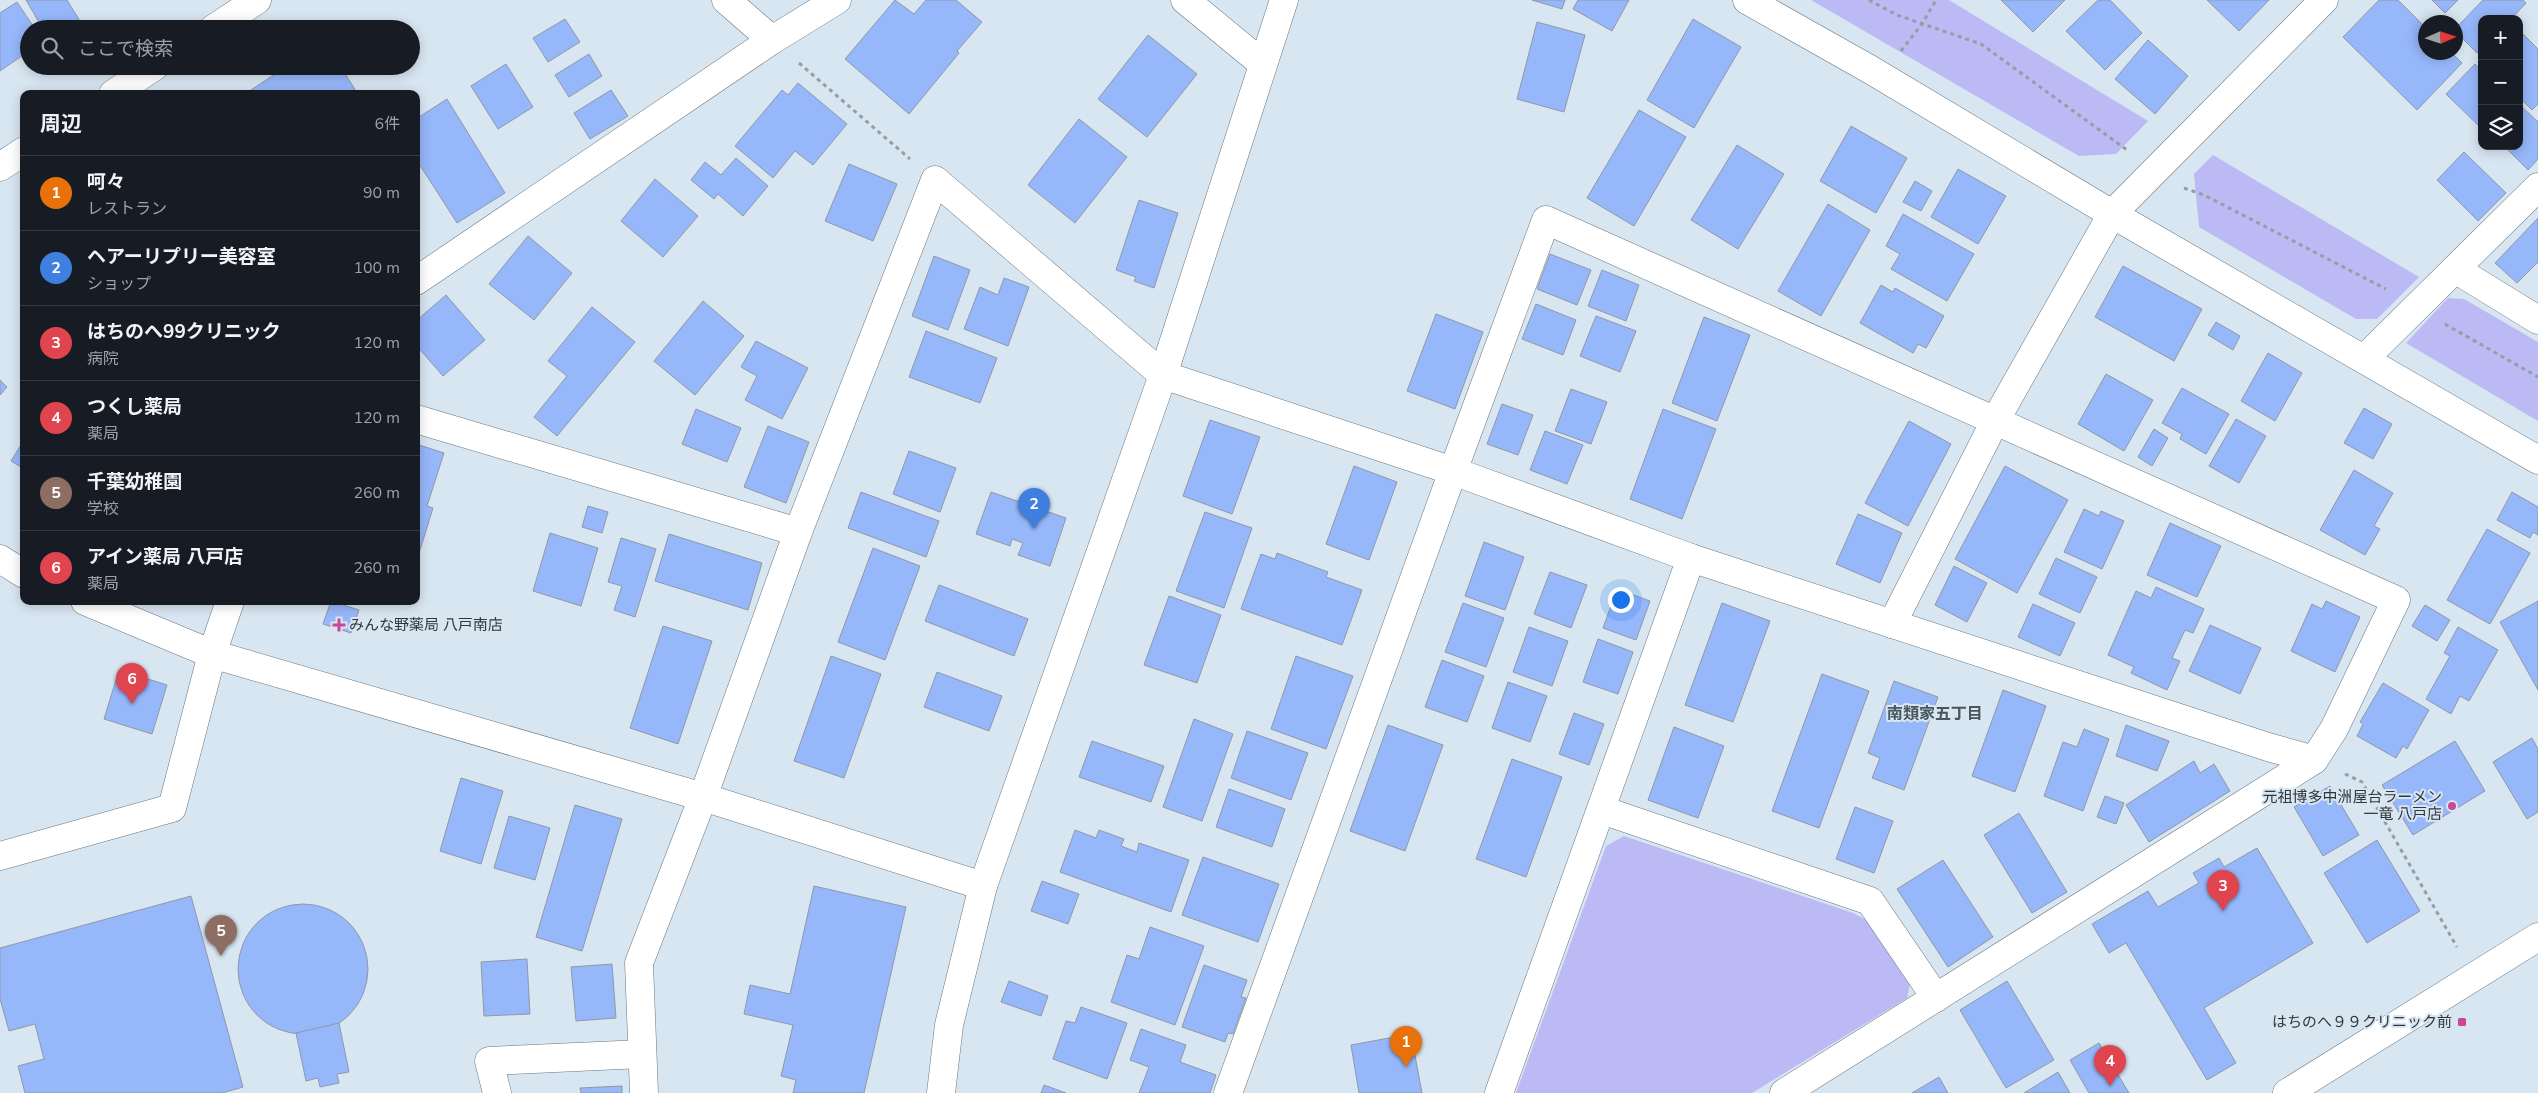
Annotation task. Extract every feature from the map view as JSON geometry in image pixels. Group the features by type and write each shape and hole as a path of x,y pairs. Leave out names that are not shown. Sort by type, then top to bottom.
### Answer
{"street":[{"path":"227,20 257,0"},
{"path":"726,0 772,40"},
{"path":"420,278 772,40 837,0"},
{"path":"1184,0 1263,64"},
{"path":"942,1093 950,1025 983,886 1163,375 1284,0"},
{"path":"1747,0 1871,70 2112,214 2538,460"},
{"path":"1892,624 1995,421 2112,214 2324,0"},
{"path":"119,90 142,75"},
{"path":"0,167 20,154"},
{"path":"644,1093 639,964 703,797 798,532 935,180 1163,375 1453,471 1691,558 2259,744 2314,760"},
{"path":"2364,359 2538,187"},
{"path":"1228,1093 1546,220 2396,600 2334,729 2314,760 1784,1093"},
{"path":"2455,269 2538,320"},
{"path":"420,420 798,532"},
{"path":"1499,1093 1691,558"},
{"path":"0,559 20,572"},
{"path":"95,605 212,654 703,797 983,886"},
{"path":"0,856 172,808 212,654 229,605"},
{"path":"1602,810 1870,901 1936,998"},
{"path":"2287,1093 2538,937"},
{"path":"497,1093 488,1061 642,1054"}],"path":[{"path":"1869,0 1897,15 1981,44 2130,152"},
{"path":"1896,58 1922,24 1936,0"},
{"path":"772,40 935,180"},
{"path":"2180,186 2204,194 2418,306 2449,327 2538,377"},
{"path":"2314,760 2362,782 2460,952"}],"shaded area":[{"path":"1811,0 1949,0 2148,121 2116,154 2079,156"},
{"path":"2213,155 2419,277 2377,319 2356,319 2199,227 2194,174"},
{"path":"2448,298 2464,299 2538,342 2538,421 2406,343"},
{"path":"1624,836 1853,913 1874,924 1911,980 1907,998 1752,1093 1516,1093 1606,846"}],"building":[{"path":"26,0 67,0 79,20 38,20"},
{"path":"895,0 914,14 926,0 956,0 982,22 957,51 959,53 909,114 845,59"},
{"path":"1532,0 1565,0 1562,9"},
{"path":"1578,0 1629,0 1612,31 1573,9"},
{"path":"2001,0 2065,0 2033,32"},
{"path":"2098,0 2110,0 2142,33 2105,70 2066,31"},
{"path":"2207,0 2269,0 2239,31"},
{"path":"2379,0 2398,0 2418,20 2418,60 2459,60 2462,63 2417,110 2343,37"},
{"path":"2432,0 2458,0 2445,13"},
{"path":"2483,0 2523,0 2526,3 2515,15 2478,15 2477,53 2463,39 2463,21"},
{"path":"17,2 29,20 20,20 20,57 0,71 0,13"},
{"path":"565,19 580,42 548,62 533,38"},
{"path":"1693,19 1741,47 1694,128 1647,100"},
{"path":"1537,22 1585,35 1564,112 1517,99"},
{"path":"2523,34 2538,49 2538,104 2532,110 2523,101"},
{"path":"1148,35 1197,74 1147,137 1098,99"},
{"path":"2148,40 2188,76 2155,114 2115,79"},
{"path":"589,54 602,76 569,97 555,75"},
{"path":"506,64 533,107 498,129 471,86"},
{"path":"2475,64 2478,67 2478,125 2446,94"},
{"path":"274,75 346,75 355,90 251,90"},
{"path":"798,83 847,124 813,165 795,151 773,178 735,146 782,90 788,95"},
{"path":"611,90 628,116 590,139 574,113"},
{"path":"447,99 505,193 457,223 420,165 420,116"},
{"path":"2523,108 2538,122 2538,159 2528,170 2508,150 2523,150"},
{"path":"1639,110 1686,137 1634,226 1587,198"},
{"path":"1079,119 1127,157 1075,223 1028,185"},
{"path":"1851,126 1907,158 1876,213 1820,181"},
{"path":"1737,145 1784,174 1738,249 1691,220"},
{"path":"2464,152 2506,193 2478,221 2437,180"},
{"path":"736,158 768,186 743,216 718,194 714,199 691,180 705,162 721,175"},
{"path":"849,164 897,184 873,241 825,221"},
{"path":"1958,169 2006,196 1978,244 1931,217"},
{"path":"655,179 698,216 663,257 621,221"},
{"path":"1915,181 1932,191 1921,211 1903,202"},
{"path":"1139,200 1178,213 1154,288 1134,281 1136,277 1116,270"},
{"path":"1828,204 1870,230 1821,316 1778,291"},
{"path":"1903,214 1974,254 1947,301 1891,269 1900,254 1886,246"},
{"path":"2538,218 2538,262 2517,283 2495,263"},
{"path":"528,236 572,273 534,320 489,284"},
{"path":"1550,254 1591,270 1577,305 1537,289"},
{"path":"934,256 970,270 948,330 912,316"},
{"path":"2123,266 2202,309 2174,361 2095,317"},
{"path":"1602,270 1639,285 1626,321 1588,306"},
{"path":"1004,278 1029,287 1008,346 964,329 980,287 998,295"},
{"path":"1881,285 1893,292 1895,288 1944,316 1926,348 1918,344 1913,353 1860,323"},
{"path":"446,295 485,340 443,376 420,350 420,318"},
{"path":"703,301 744,336 695,395 654,361"},
{"path":"1536,304 1576,320 1563,355 1522,339"},
{"path":"592,307 635,342 557,436 534,417 567,376 548,361"},
{"path":"1436,314 1483,332 1455,409 1407,391"},
{"path":"1596,316 1636,331 1620,372 1580,356"},
{"path":"1704,317 1750,335 1717,421 1672,403"},
{"path":"2216,322 2240,336 2233,350 2208,335"},
{"path":"926,331 997,358 980,403 909,377"},
{"path":"756,341 808,368 782,419 745,400 757,376 741,367"},
{"path":"2268,353 2302,373 2275,421 2241,401"},
{"path":"2106,374 2153,400 2124,451 2078,424"},
{"path":"0,380 7,387 0,395"},
{"path":"2182,388 2229,414 2206,454 2180,439 2182,434 2162,423"},
{"path":"1571,389 1607,402 1591,444 1555,431"},
{"path":"1502,404 1533,415 1518,455 1487,444"},
{"path":"2364,408 2392,424 2373,459 2344,443"},
{"path":"696,409 741,428 727,462 682,444"},
{"path":"1663,409 1716,429 1682,519 1630,499"},
{"path":"2236,419 2266,436 2239,483 2209,466"},
{"path":"1210,420 1260,437 1232,514 1183,496"},
{"path":"1909,421 1951,444 1908,526 1865,503"},
{"path":"768,426 809,442 786,503 744,487"},
{"path":"2154,429 2168,438 2152,466 2138,457"},
{"path":"1545,431 1583,445 1567,484 1530,470"},
{"path":"420,445 444,453 427,506 433,508 420,550"},
{"path":"20,446 20,467 11,461"},
{"path":"909,451 956,468 940,512 893,494"},
{"path":"1354,466 1397,482 1369,560 1326,544"},
{"path":"2005,466 2068,500 2017,593 1955,559"},
{"path":"2354,470 2393,493 2374,526 2380,529 2365,555 2320,530"},
{"path":"861,492 939,521 926,557 848,528"},
{"path":"991,492 1066,518 1050,566 1018,555 1023,543 1012,539 1010,546 976,534"},
{"path":"2512,492 2538,507 2538,535 2533,532 2530,538 2497,520"},
{"path":"588,506 608,512 602,533 582,527"},
{"path":"2084,509 2099,516 2101,511 2124,521 2102,569 2064,552"},
{"path":"1205,512 1252,528 1224,608 1176,591"},
{"path":"1858,514 1902,533 1880,583 1836,564"},
{"path":"2170,523 2221,546 2197,597 2147,575"},
{"path":"2487,529 2530,553 2490,624 2447,600"},
{"path":"550,533 598,548 581,606 533,591"},
{"path":"669,534 762,563 748,610 655,581"},
{"path":"621,538 656,549 635,617 614,610 622,586 608,582"},
{"path":"1484,542 1524,557 1505,610 1465,596"},
{"path":"873,548 920,566 885,660 838,642"},
{"path":"1277,553 1328,572 1326,577 1362,590 1342,645 1241,609 1261,554 1275,559"},
{"path":"2056,558 2097,577 2080,613 2039,594"},
{"path":"1954,566 1987,583 1967,622 1935,605"},
{"path":"1550,572 1587,585 1571,628 1534,614"},
{"path":"939,585 1028,619 1014,656 925,621"},
{"path":"2156,587 2204,609 2193,633 2185,630 2172,658 2180,661 2167,690 2131,673 2134,667 2108,655 2136,591 2151,598"},
{"path":"1617,589 1650,601 1636,640 1603,628"},
{"path":"1169,596 1221,615 1197,683 1144,665"},
{"path":"2326,601 2360,617 2335,672 2291,651 2312,604 2322,609"},
{"path":"2538,601 2538,690 2500,622"},
{"path":"1463,603 1504,618 1486,667 1445,652"},
{"path":"1722,603 1770,621 1733,722 1685,705"},
{"path":"2033,604 2075,623 2060,656 2018,637"},
{"path":"330,605 343,605 359,610 351,633 323,624"},
{"path":"2425,605 2450,620 2437,641 2412,626"},
{"path":"2210,625 2261,648 2240,694 2189,671"},
{"path":"663,626 712,641 678,744 630,728"},
{"path":"1529,627 1568,641 1552,686 1513,672"},
{"path":"2458,627 2498,650 2469,701 2460,696 2451,714 2426,699 2450,656 2444,653"},
{"path":"1598,639 1633,652 1618,694 1583,682"},
{"path":"831,656 881,674 844,778 794,761"},
{"path":"1296,656 1353,676 1326,749 1271,729"},
{"path":"1442,660 1484,676 1467,722 1425,707"},
{"path":"119,670 167,685 152,734 104,719"},
{"path":"937,672 1002,696 989,731 924,707"},
{"path":"1822,674 1869,691 1819,828 1772,811"},
{"path":"1894,681 1938,697 1904,790 1872,778 1880,758 1868,753"},
{"path":"1508,682 1547,696 1530,742 1492,728"},
{"path":"2383,683 2429,710 2407,749 2403,746 2396,758 2357,736 2363,724 2360,722"},
{"path":"2003,690 2046,706 2015,792 1972,776"},
{"path":"1574,713 1604,724 1589,765 1559,754"},
{"path":"1194,719 1233,734 1202,821 1163,807"},
{"path":"1388,725 1443,745 1405,851 1350,831"},
{"path":"2126,725 2169,741 2157,771 2116,756"},
{"path":"1674,727 1724,746 1698,818 1648,800"},
{"path":"2084,729 2109,739 2083,811 2044,796 2063,742 2077,747"},
{"path":"1247,731 1308,753 1291,800 1231,778"},
{"path":"2532,738 2538,749 2538,812 2527,819 2493,762"},
{"path":"1092,741 1164,766 1151,802 1079,777"},
{"path":"2455,741 2485,791 2413,835 2382,785"},
{"path":"1512,759 1562,777 1526,877 1476,859"},
{"path":"2194,761 2200,773 2214,764 2230,791 2149,842 2126,805"},
{"path":"461,778 503,791 481,864 440,851"},
{"path":"2330,786 2359,835 2323,856 2294,807"},
{"path":"1229,789 1285,809 1272,847 1216,827"},
{"path":"2105,796 2124,803 2116,824 2097,817"},
{"path":"575,805 622,819 582,951 536,937"},
{"path":"1855,807 1893,821 1874,873 1836,859"},
{"path":"2019,813 2067,892 2032,913 1984,835"},
{"path":"509,816 550,828 535,880 494,868"},
{"path":"1075,830 1096,838 1099,830 1124,839 1121,846 1137,852 1139,843 1189,860 1171,912 1060,872"},
{"path":"2377,840 2420,911 2367,943 2324,873"},
{"path":"2257,848 2313,943 2204,1008 2236,1063 2207,1080 2126,943 2109,953 2092,924 2148,891 2158,907 2199,883 2193,873 2219,858 2224,867"},
{"path":"1203,857 1279,884 1258,942 1182,915"},
{"path":"1943,860 1993,937 1948,967 1897,889"},
{"path":"1042,881 1079,894 1068,924 1031,911"},
{"path":"814,886 906,907 864,1093 793,1093 796,1080 781,1076 793,1025 744,1014 750,985 790,994"},
{"path":"191,896 243,1087 222,1093 25,1093 18,1066 44,1059 35,1024 9,1031 0,999 0,948"},
{"path":"303,904 316,905 328,909 349,923 363,944 367,956 367,982 363,994 349,1015 328,1029 316,1033 303,1034 290,1033 278,1029 257,1015 243,994 239,982 238,969 239,956 243,944 257,923 278,909 290,905"},
{"path":"1150,927 1204,946 1175,1025 1111,1002 1127,955 1139,959"},
{"path":"527,959 530,1014 484,1016 481,962"},
{"path":"612,964 616,1018 576,1021 571,967"},
{"path":"1204,965 1247,980 1241,997 1246,998 1233,1034 1228,1033 1225,1042 1182,1027"},
{"path":"1009,981 1048,996 1041,1016 1001,1002"},
{"path":"2007,981 2054,1060 2006,1088 1960,1010"},
{"path":"1081,1007 1127,1023 1107,1079 1053,1059 1066,1021 1075,1023"},
{"path":"339,1023 349,1072 337,1074 339,1083 320,1087 318,1078 306,1081 296,1033"},
{"path":"1141,1029 1186,1045 1180,1062 1216,1075 1210,1093 1139,1093 1149,1067 1130,1060"},
{"path":"1411,1034 1422,1093 1359,1093 1351,1045"},
{"path":"2099,1043 2129,1093 2089,1093 2070,1060"},
{"path":"2058,1072 2070,1093 2024,1093"},
{"path":"1939,1077 1948,1093 1912,1093"},
{"path":"1044,1085 1066,1093 1041,1093"},
{"path":"622,1086 622,1093 581,1093 580,1088"}],"place":[{"name":"ヘアーリプリー美容室","path":"1034,529"},
{"name":"みんな野薬局 八戸南店","path":"339,625"},
{"name":"アイン薬局 八戸店","path":"132,704"},
{"name":"元祖博多中洲屋台ラーメン 一竜 八戸店","path":"2452,806"},
{"name":"はちのへ99クリニック","path":"2223,911"},
{"name":"千葉幼稚園","path":"221,956"},
{"name":"はちのへ９９クリニック前","path":"2462,1022"},
{"name":"呵々","path":"1406,1067"},
{"name":"つくし薬局","path":"2110,1086"}],"district":[{"name":"南類家五丁目","path":"1935,714"}]}
